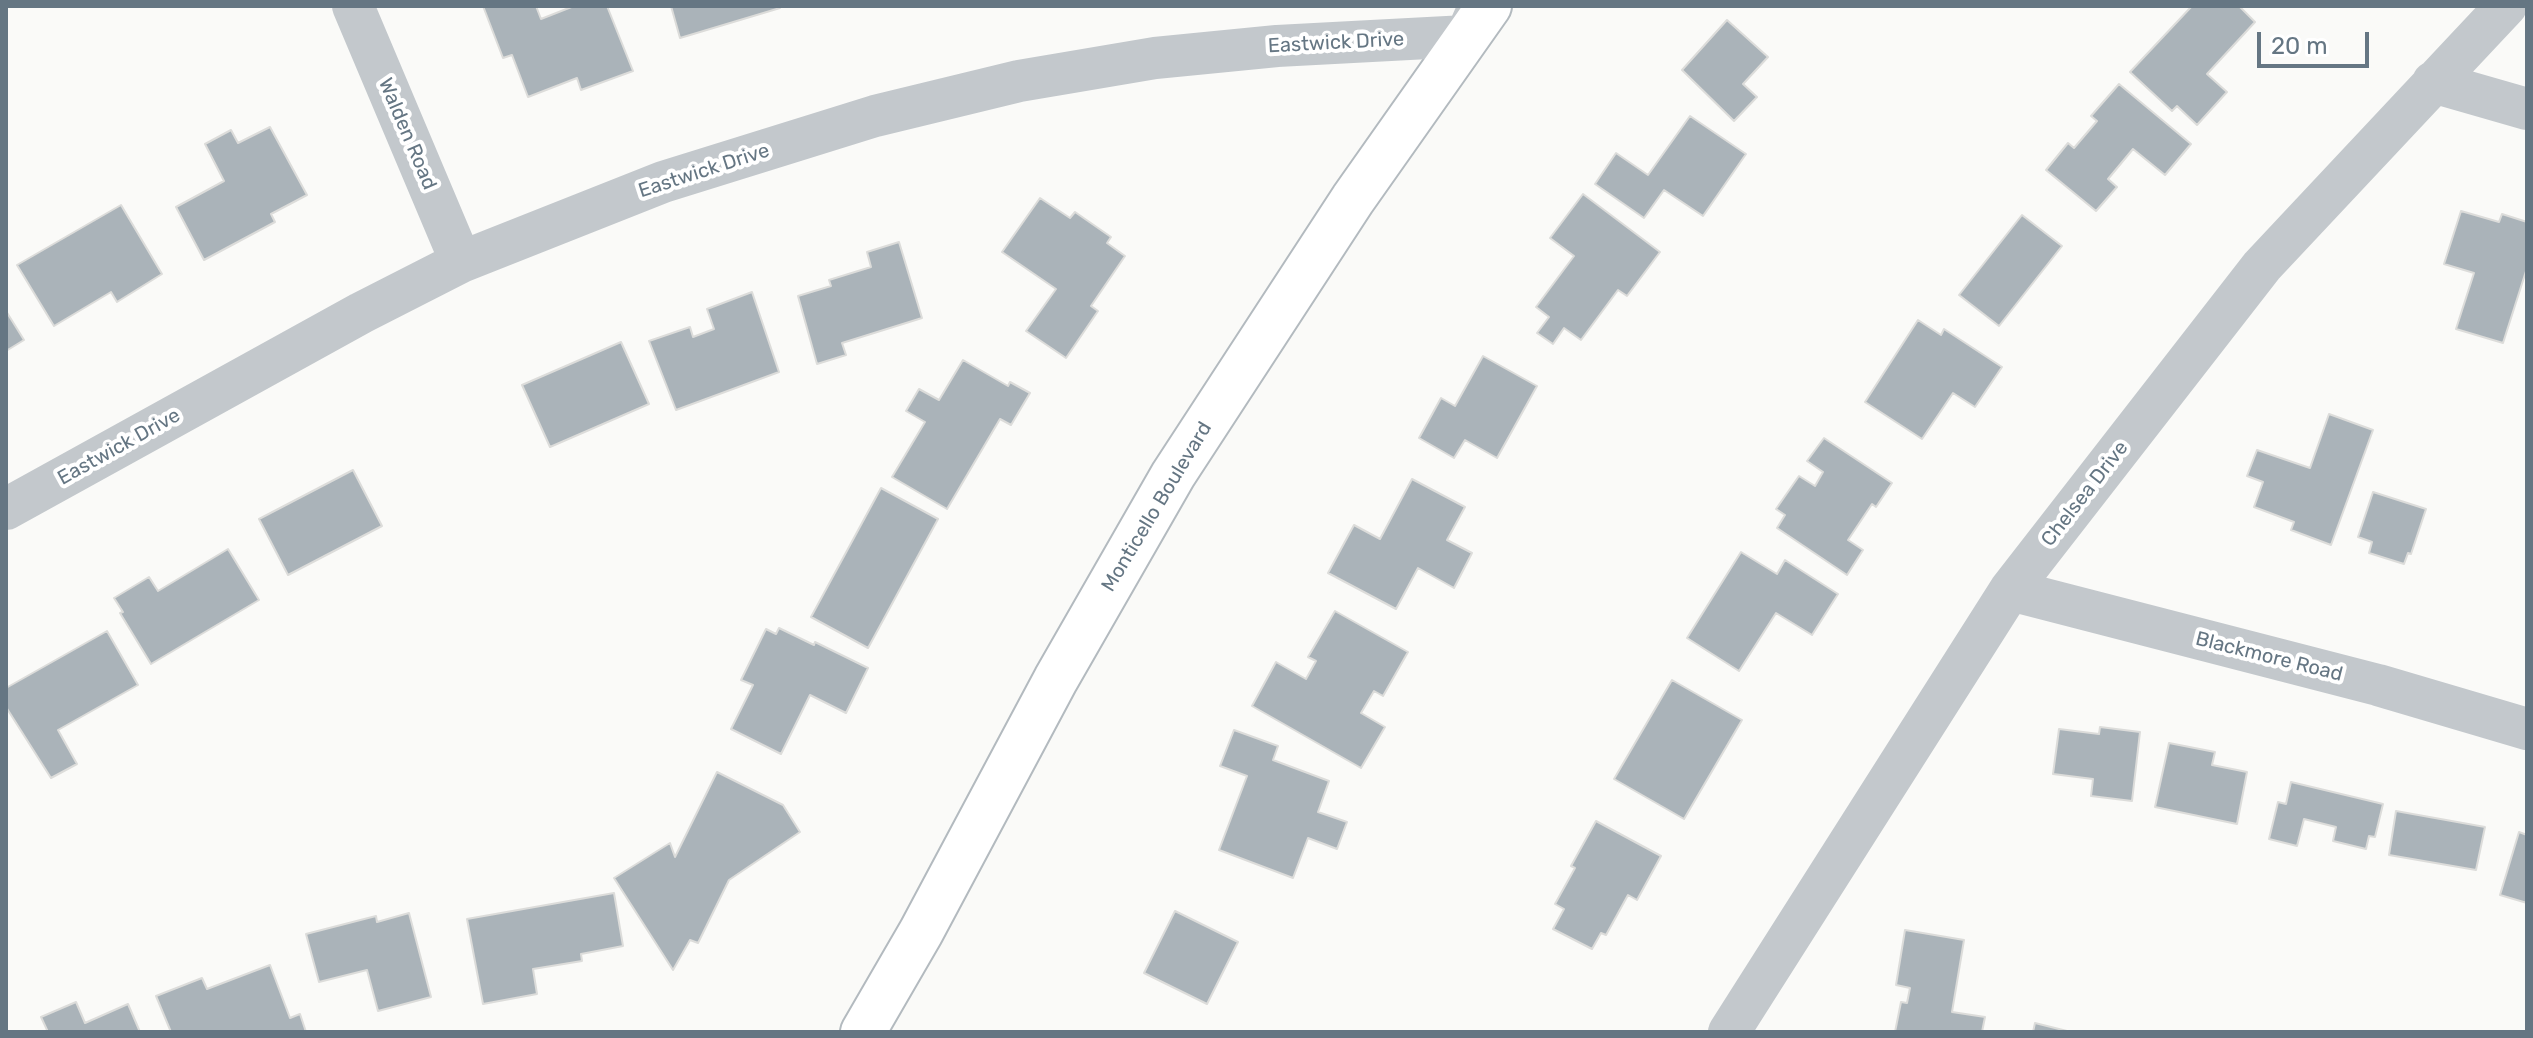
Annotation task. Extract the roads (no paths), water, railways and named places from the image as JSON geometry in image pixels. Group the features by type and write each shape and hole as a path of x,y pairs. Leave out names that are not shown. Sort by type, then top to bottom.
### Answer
{"main road":[{"name":"Monticello Boulevard","path":"863,1032 921,932 1056,679 1173,475 1353,199 1478,16"}],"street":[{"name":"Walden Road","path":"353,6 461,262"},
{"name":"Chelsea Drive","path":"1729,1032 2010,590 2262,266 2506,6"},
{"name":"Eastwick Drive","path":"6,509 347,321 461,262 663,182 875,116 1019,81 1155,58 1277,46 1478,16"},
{"path":"2433,82 2527,109"},
{"name":"Blackmore Road","path":"2010,590 2378,685 2527,729"}]}
